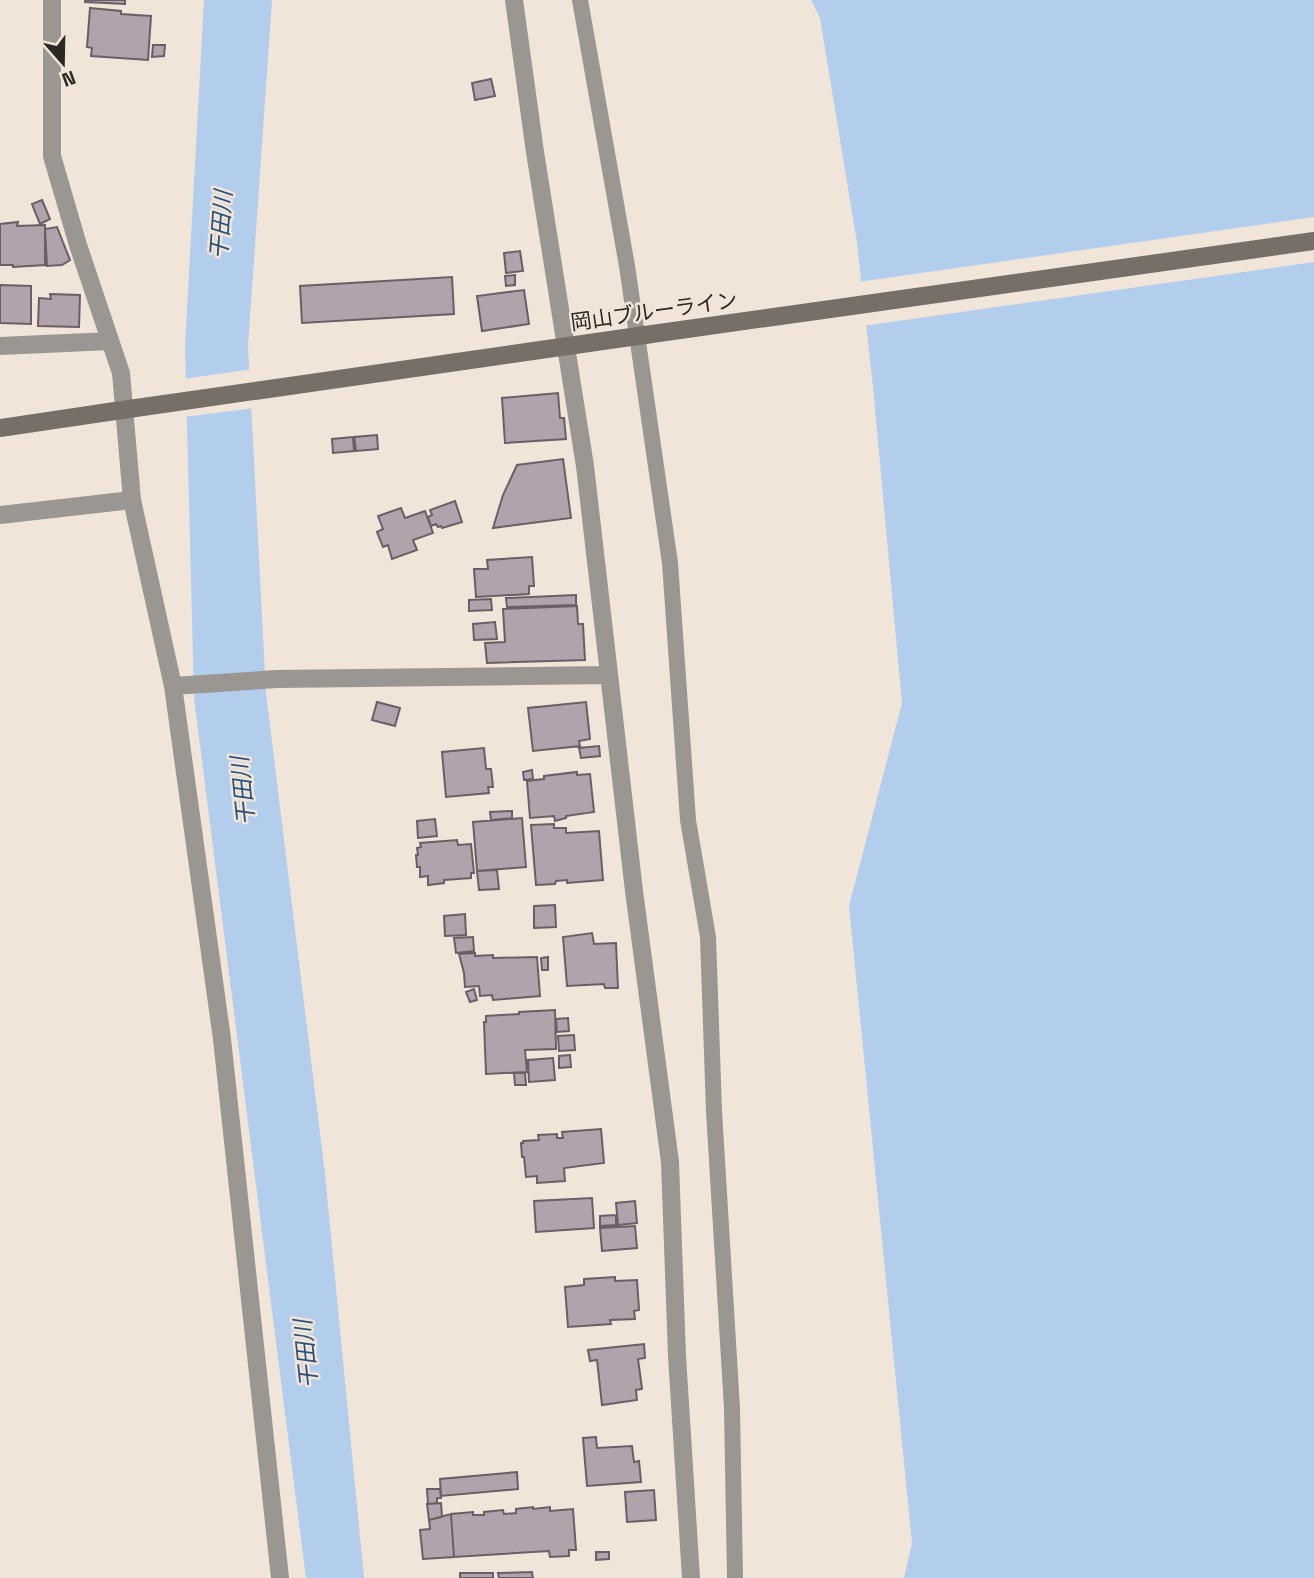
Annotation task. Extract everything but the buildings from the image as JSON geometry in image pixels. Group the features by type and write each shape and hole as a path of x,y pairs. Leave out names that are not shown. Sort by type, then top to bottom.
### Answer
{"main road":[{"name":"岡山ブルーライン","path":"0,428 1314,241"}],"street":[{"path":"52,0 52,156 78,245 121,373 132,500 180,685 222,1039 280,1578"},
{"path":"514,0 535,152 585,466 634,891 670,1162 677,1356 691,1578"},
{"path":"0,346 110,341"},
{"path":"0,515 132,500"},
{"path":"180,685 277,679 608,675"}],"lane":[{"path":"580,0 627,267 670,564 688,820 708,937 714,1111 732,1408 735,1578"}],"water":[{"name":"干田川","path":"204,0 272,0 248,346 266,693 325,1174 364,1578 306,1578 194,698 185,346"},
{"path":"811,0 1314,0 1314,1578 904,1578 912,1543 849,906 902,703 857,243 820,18"}],"pier":[{"path":"1314,217 1314,262 863,326 858,282"},
{"path":"253,369 255,408 184,417 183,379"}]}
